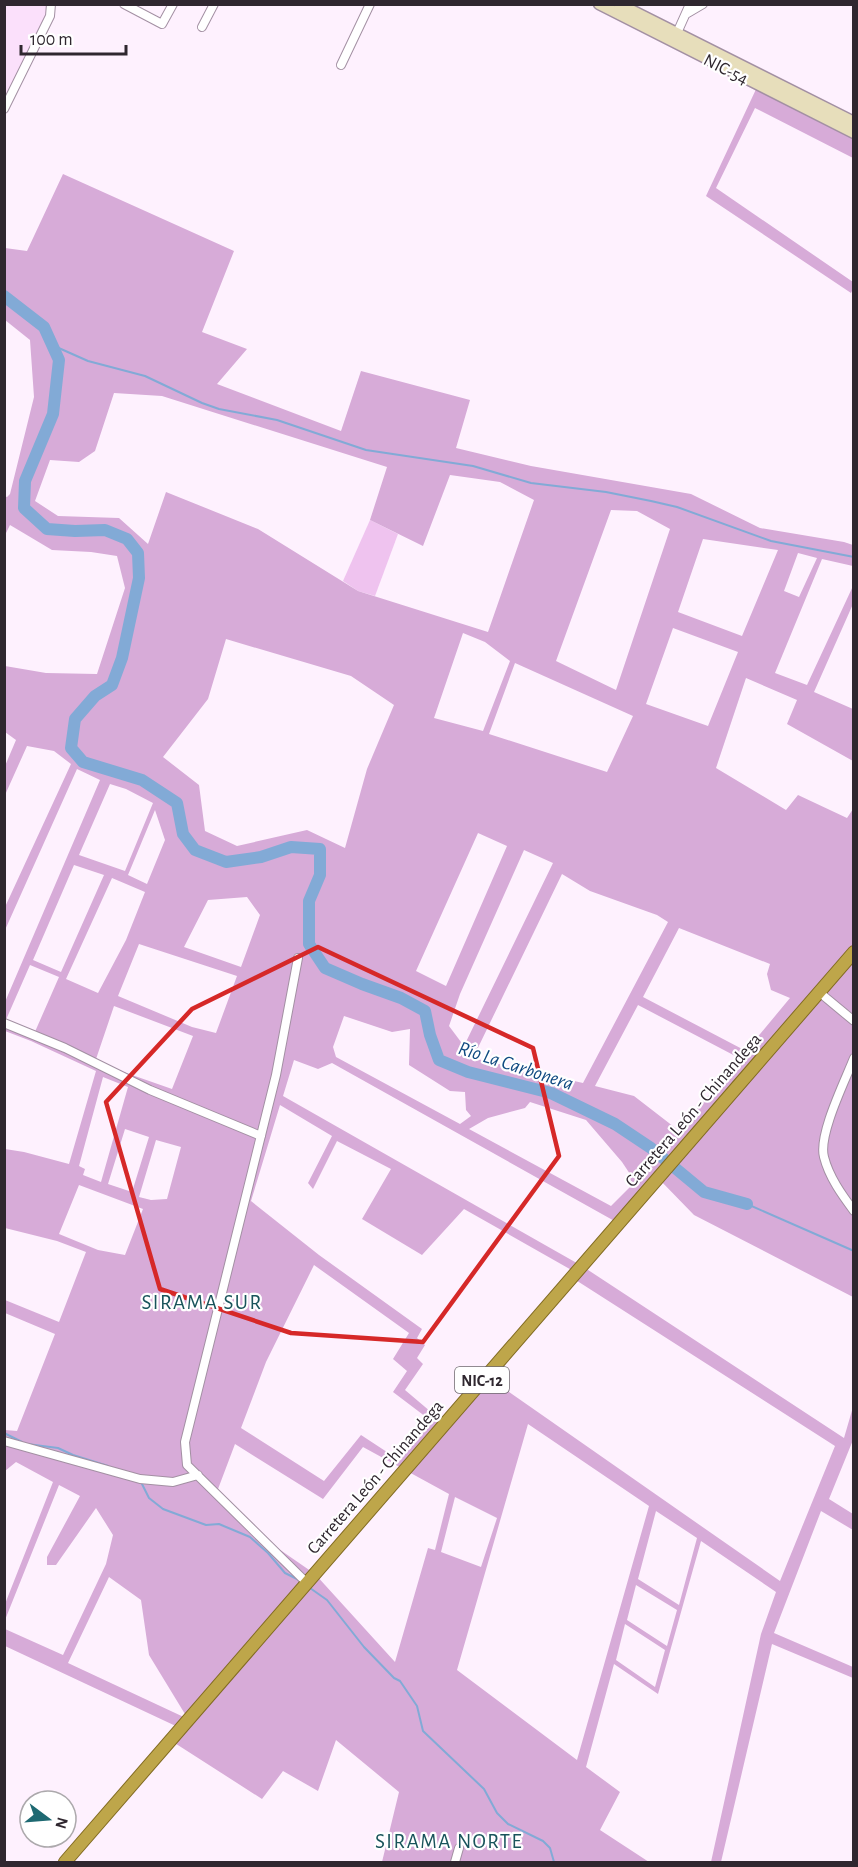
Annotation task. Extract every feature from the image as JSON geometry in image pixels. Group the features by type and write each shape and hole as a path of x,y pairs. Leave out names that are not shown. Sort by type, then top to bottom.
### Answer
{"highway":[{"name":"Carretera León - Chinandega","path":"64,1863 854,952"}],"main road":[{"name":"NIC-54","path":"612,7 854,133"},
{"name":"NIC-54","path":"641,21 677,33 854,122"}],"street":[{"path":"4,109 50,16 51,4"},
{"path":"124,4 162,24 173,4"},
{"path":"202,27 214,4"},
{"path":"341,65 370,4"},
{"path":"677,33 690,4"},
{"path":"686,14 703,4"},
{"path":"298,958 276,1075 185,1442 187,1465 305,1585"},
{"path":"819,992 854,1021"},
{"path":"4,1023 65,1048 150,1090 261,1136"},
{"path":"854,1058 825,1132 823,1156 839,1192 854,1211"},
{"path":"4,1441 140,1479 173,1482 198,1475"},
{"path":"455,1863 459,1848"}],"highlighted area":[{"path":"318,947 533,1048 559,1156 423,1342 291,1333 160,1289 106,1102 192,1009"}],"shaded area":[{"path":"5,5 48,5 51,9 5,108"},
{"path":"758,85 853,133 853,158 755,108 716,188 853,282 851,293 706,196"},
{"path":"63,174 234,251 202,332 247,349 217,384 341,431 361,371 470,400 456,448 531,466 691,494 760,528 853,545 853,566 822,559 775,673 807,685 853,586 853,604 814,692 853,709 853,761 787,724 797,700 746,678 716,768 786,810 798,795 847,818 853,809 853,1297 694,1215 658,1178 618,1223 332,1063 318,1069 294,1060 283,1096 582,1266 844,1438 853,1407 853,1440 829,1499 853,1514 853,1530 821,1511 774,1633 853,1667 853,1678 772,1644 721,1862 711,1862 761,1634 776,1592 701,1541 658,1694 614,1664 586,1767 620,1792 600,1830 649,1862 382,1862 399,1792 336,1740 318,1791 283,1771 262,1799 170,1740 180,1728 5,1646 5,1629 63,1655 106,1564 113,1535 96,1508 56,1565 47,1565 47,1557 80,1496 59,1485 5,1620 5,1604 53,1482 16,1462 5,1471 5,1430 17,1431 55,1334 5,1313 5,1300 59,1322 86,1252 57,1241 5,1228 5,1149 69,1164 96,1071 5,1031 5,1022 5,1002 100,780 77,769 5,930 5,907 71,764 54,751 27,746 5,795 5,766 16,740 5,732 5,666 46,673 97,674 125,588 117,556 52,550 10,525 5,535 4,496 7,497 10,494 34,397 30,340 5,320 5,248 27,251","holes":["114,393 162,396 387,467 370,520 423,546 450,475 500,482 534,500 488,632 358,591 258,529 166,492 148,544 119,518 58,516 35,501 50,460 79,462 95,451","611,510 637,511 670,529 616,690 556,661","703,539 778,550 742,636 678,612","798,553 817,558 799,597 784,591","673,628 738,652 708,726 646,704","463,633 485,642 510,661 483,731 434,718","226,639 351,676 394,705 367,769 345,848 307,830 237,846 205,831 199,785 163,757 208,699","515,663 633,716 607,772 489,734","110,784 126,789 153,803 125,871 79,855","155,810 165,840 147,884 128,875","478,833 507,846 446,986 416,971","524,850 553,863 464,1046 449,1026 460,994","74,865 104,875 61,972 33,960","562,874 590,891 657,915 668,922 583,1083 473,1058","112,878 145,892 126,940 98,993 66,979","247,897 260,915 241,967 184,947 208,900","679,928 770,964 767,974 771,990 790,998 746,1051 643,997","139,944 237,976 216,1033 192,1027 118,996","30,965 59,977 34,1034 5,1022","638,1005 741,1059 678,1130 634,1096 595,1086","114,1006 193,1036 172,1089 95,1062","344,1016 392,1032 410,1029 409,1065 450,1091 465,1092 466,1110 471,1116 460,1124 336,1057 333,1047","103,1077 128,1087 101,1182 83,1175 85,1169 79,1166","530,1102 586,1120 630,1174 631,1186 611,1206 469,1129 488,1118 525,1108","280,1105 332,1136 308,1183 313,1189 337,1141 391,1169 362,1219 422,1255 464,1209 575,1272 571,1277 835,1446 780,1581 486,1376 444,1423 405,1390 423,1364 417,1358 425,1345 417,1338 422,1329 319,1255 251,1201","125,1129 149,1137 132,1192 108,1184","156,1140 181,1147 167,1199 151,1200 139,1197","79,1185 143,1209 125,1255 98,1250 59,1234","314,1265 409,1333 393,1359 407,1371 393,1392 426,1417 393,1456 361,1435 324,1481 241,1428 266,1362","528,1424 649,1506 577,1760 457,1670","235,1444 323,1499 363,1447 449,1494 435,1550 428,1548 395,1662 315,1574 260,1536 218,1489","455,1497 497,1518 481,1567 441,1552","656,1511 697,1538 679,1605 638,1579","109,1577 141,1600 149,1655 188,1719 68,1663","636,1585 677,1610 667,1646 627,1620","625,1624 665,1650 655,1687 616,1660"]},
{"path":"370,520 398,534 375,596 358,591 343,581"}],"waterway":[{"name":"Río La Carbonera","path":"4,296 44,327 59,360 53,414 25,481 24,508 47,529 105,530 127,539 138,553 139,578 122,658 112,685 95,696 75,719 71,748 83,762 142,780 177,803 183,834 195,850 226,862 261,857 291,847 320,849 320,875 309,901 309,944 325,968 401,998 425,1011 439,1060 468,1072 551,1093 615,1124 651,1148 704,1192 747,1204"},
{"path":"52,345 88,361 145,376 219,409 277,420 366,450 473,466 531,483 606,492 651,501 677,507 771,541 854,557"},
{"name":"Río La Carbonera","path":"747,1204 854,1251"},
{"path":"4,1433 22,1442"},
{"path":"27,1444 58,1448 108,1466"},
{"path":"140,1480 149,1498 163,1509 206,1525 219,1524 250,1537 285,1573 303,1582"},
{"path":"310,1588 327,1600 364,1647 394,1678 400,1681 417,1706 423,1731 484,1789 497,1813 508,1824 543,1841 550,1848 554,1862"}],"district":[{"name":"SIRAMA SUR","path":"202,1302"},
{"name":"SIRAMA NORTE","path":"449,1841"}]}
